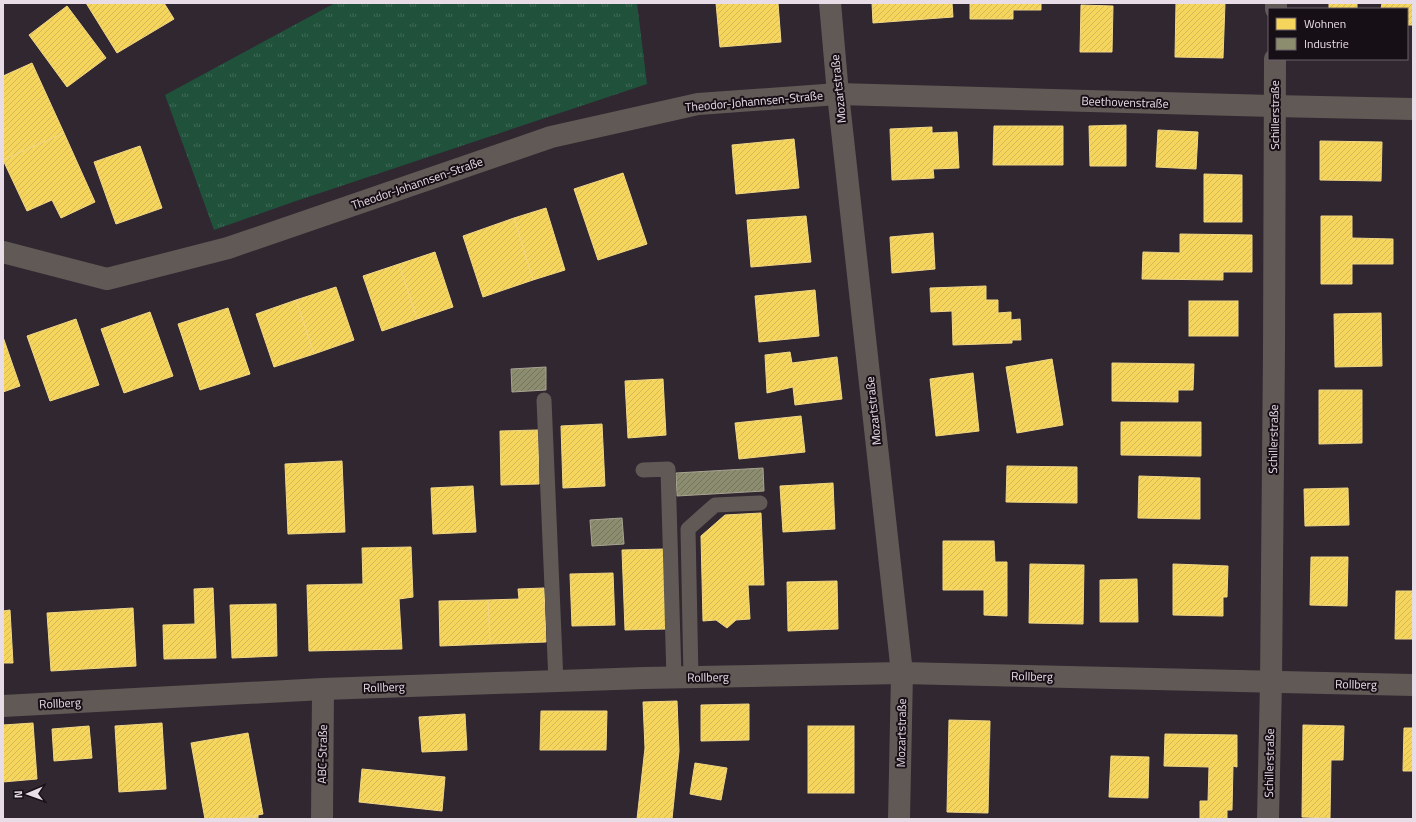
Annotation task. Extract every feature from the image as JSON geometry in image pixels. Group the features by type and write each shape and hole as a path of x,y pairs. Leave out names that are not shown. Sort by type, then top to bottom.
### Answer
{"street":[{"name":"Mozartstraße","path":"830,3 838,94 902,673 899,819"},
{"name":"Schillerstraße","path":"1268,819 1271,682 1274,359 1275,60"},
{"name":"Beethovenstraße","path":"838,94 1413,109"},
{"name":"Theodor-Johannsen-Straße","path":"3,252 108,280 228,248 551,137 698,104 838,94"},
{"name":"Rollberg","path":"3,706 323,689 902,673 1413,685"},
{"name":"ABC-Straße","path":"322,819 323,689"}],"lane":[{"path":"544,400 556,682"},
{"path":"643,470 668,469 683,678"},
{"path":"683,678 688,529 715,505 760,503"}],"green space":[{"path":"335,3 637,3 647,84 293,202 214,230 165,95"}],"building: Wohnen":[{"path":"86,3 164,3 174,19 117,53"},
{"path":"716,3 778,3 781,42 720,47"},
{"path":"872,3 952,3 953,17 873,23"},
{"path":"970,3 1041,3 1041,10 1013,10 1013,19 970,19"},
{"path":"1176,3 1225,3 1223,58 1175,57"},
{"path":"1329,3 1357,3 1357,8 1329,8"},
{"path":"1382,3 1413,3 1413,25 1408,25 1408,8 1381,8"},
{"path":"1081,5 1113,6 1112,52 1080,52"},
{"path":"67,6 106,58 67,87 29,35"},
{"path":"32,63 64,133 3,160 3,76"},
{"path":"1126,125 1126,166 1090,166 1089,126"},
{"path":"994,126 1063,126 1063,165 993,165"},
{"path":"932,127 932,133 957,132 959,168 933,169 934,178 892,180 890,129"},
{"path":"1158,130 1198,132 1196,169 1156,167"},
{"path":"64,133 95,202 61,218 52,200 27,211 3,160"},
{"path":"794,139 799,188 736,194 732,145"},
{"path":"1320,141 1382,142 1381,181 1320,180"},
{"path":"140,146 162,208 116,224 94,162"},
{"path":"623,173 647,244 598,260 574,189"},
{"path":"1204,174 1242,175 1242,222 1204,222"},
{"path":"546,208 565,270 533,280 514,218"},
{"path":"806,216 811,262 751,267 747,220"},
{"path":"1321,216 1352,216 1352,238 1393,239 1393,264 1352,264 1352,284 1321,284"},
{"path":"514,218 533,280 483,297 463,236"},
{"path":"933,233 935,269 892,273 890,237"},
{"path":"1180,234 1252,235 1252,272 1223,272 1223,280 1142,279 1143,252 1180,253"},
{"path":"435,252 453,307 417,319 399,264"},
{"path":"399,264 417,319 382,331 363,276"},
{"path":"986,286 986,300 998,300 998,313 1011,312 1011,320 1020,319 1021,340 1012,340 1012,343 953,345 952,311 931,312 930,288"},
{"path":"336,287 354,340 314,354 296,300"},
{"path":"815,290 819,336 759,342 755,296"},
{"path":"296,300 314,354 274,367 256,314"},
{"path":"1189,301 1238,301 1238,336 1189,336"},
{"path":"228,308 250,374 200,390 178,324"},
{"path":"150,312 173,376 124,393 101,329"},
{"path":"1381,313 1382,366 1335,367 1334,314"},
{"path":"76,319 99,385 50,401 27,336"},
{"path":"3,337 20,386 3,392"},
{"path":"790,352 792,363 837,357 842,399 795,405 793,387 767,393 765,355"},
{"path":"1052,359 1063,425 1017,433 1006,367"},
{"path":"1112,363 1194,364 1193,390 1178,390 1178,402 1112,401"},
{"path":"973,373 979,431 936,436 930,379"},
{"path":"663,379 666,435 628,438 625,381"},
{"path":"1319,390 1362,390 1362,443 1319,444"},
{"path":"801,416 805,452 739,459 735,423"},
{"path":"1121,422 1201,422 1201,456 1121,455"},
{"path":"602,424 605,486 563,488 561,426"},
{"path":"538,430 539,484 501,485 500,431"},
{"path":"342,461 345,532 288,534 285,464"},
{"path":"1007,466 1077,467 1077,503 1006,502"},
{"path":"1139,476 1200,478 1200,519 1138,518"},
{"path":"833,483 835,529 783,532 780,486"},
{"path":"473,486 476,532 433,534 431,488"},
{"path":"1348,488 1349,525 1305,526 1304,489"},
{"path":"761,513 764,585 748,585 750,619 736,620 727,628 716,620 703,621 701,536 725,515"},
{"path":"943,541 994,541 995,562 1007,562 1007,616 984,615 984,590 943,590"},
{"path":"411,547 413,597 399,599 402,649 309,651 307,585 363,584 362,548"},
{"path":"665,549 667,629 625,630 622,550"},
{"path":"1311,557 1348,557 1347,606 1310,605"},
{"path":"1030,564 1084,565 1083,624 1029,623"},
{"path":"1173,564 1228,566 1227,597 1223,597 1223,616 1173,615"},
{"path":"613,573 615,625 572,626 570,574"},
{"path":"1137,579 1138,622 1100,622 1100,580"},
{"path":"837,581 838,629 788,631 787,582"},
{"path":"213,588 216,658 164,659 163,625 195,624 194,589"},
{"path":"544,588 546,642 490,644 488,600 519,599 518,589"},
{"path":"1396,591 1413,591 1413,639 1395,639"},
{"path":"488,600 490,644 440,646 439,601"},
{"path":"276,604 277,656 232,658 230,605"},
{"path":"133,608 136,666 51,671 47,613"},
{"path":"10,610 13,663 3,663 3,611"},
{"path":"677,701 679,751 672,819 637,819 645,748 643,702"},
{"path":"749,704 749,740 701,741 701,705"},
{"path":"541,711 607,711 606,750 540,750"},
{"path":"465,714 467,750 422,752 419,717"},
{"path":"949,720 990,721 988,813 947,812"},
{"path":"33,723 37,779 3,782 3,725"},
{"path":"162,723 166,789 119,792 115,726"},
{"path":"1303,725 1344,726 1343,760 1331,760 1330,818 1302,817"},
{"path":"89,726 92,758 54,761 52,729"},
{"path":"808,726 854,726 854,793 808,793"},
{"path":"1404,728 1413,728 1413,771 1403,771"},
{"path":"248,733 263,814 237,819 205,819 191,743"},
{"path":"1165,734 1237,735 1237,767 1233,766 1232,810 1227,810 1227,819 1200,819 1200,801 1208,801 1209,767 1164,766"},
{"path":"1111,756 1149,757 1148,798 1109,797"},
{"path":"695,763 727,768 721,800 690,794"},
{"path":"362,769 445,777 442,811 359,802"},
{"path":"258,815 258,819 237,819"}],"building: Industrie":[{"path":"546,367 546,390 512,392 511,369"},
{"path":"763,468 764,491 677,496 676,473"},
{"path":"622,518 624,544 592,546 590,520"}]}
